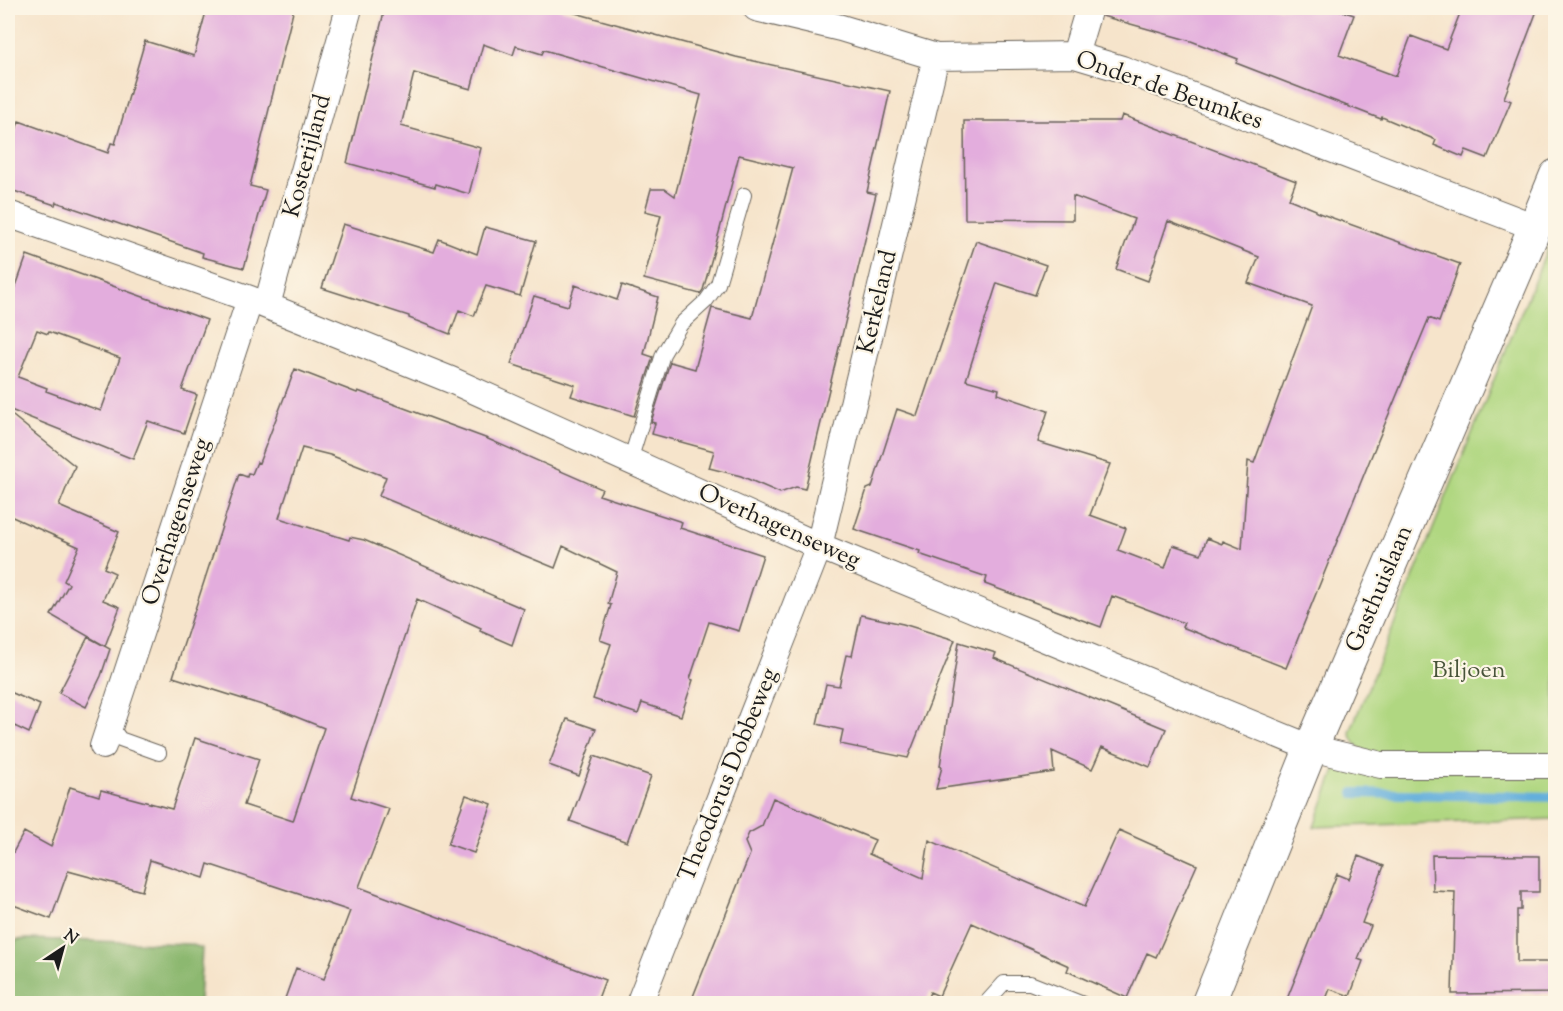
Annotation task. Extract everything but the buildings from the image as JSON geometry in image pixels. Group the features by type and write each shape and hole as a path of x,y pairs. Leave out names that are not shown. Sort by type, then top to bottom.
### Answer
{"street":[{"name":"Kosterijland","path":"258,302 349,8"},
{"name":"Onder de Beumkes","path":"756,8 841,28 936,57 1075,55 1122,69 1535,227"},
{"path":"1075,55 1089,8"},
{"name":"Kerkeland","path":"819,546 936,57"},
{"name":"Gasthuislaan","path":"1208,1004 1311,748 1556,176"},
{"name":"Overhagenseweg","path":"8,214 258,302 451,380 819,546 1311,748"},
{"name":"Overhagenseweg","path":"106,735 258,302"},
{"name":"Theodorus Dobbeweg","path":"639,1004 819,546"},
{"path":"1311,748 1381,765 1556,765"}],"lane":[{"path":"630,461 663,354 681,324 706,301 718,284 744,195"},
{"path":"106,735 159,753"},
{"path":"985,1004 1004,983 1030,982 1083,1004"}],"green space":[{"name":"Biljoen","path":"1555,230 1555,760 1379,758 1357,746 1350,732"},
{"path":"1336,768 1555,772 1555,819 1314,827"},
{"path":"16,940 190,944 202,948 199,1003 8,1003 8,966"}],"waterway":[{"path":"1354,793 1556,797"}]}
